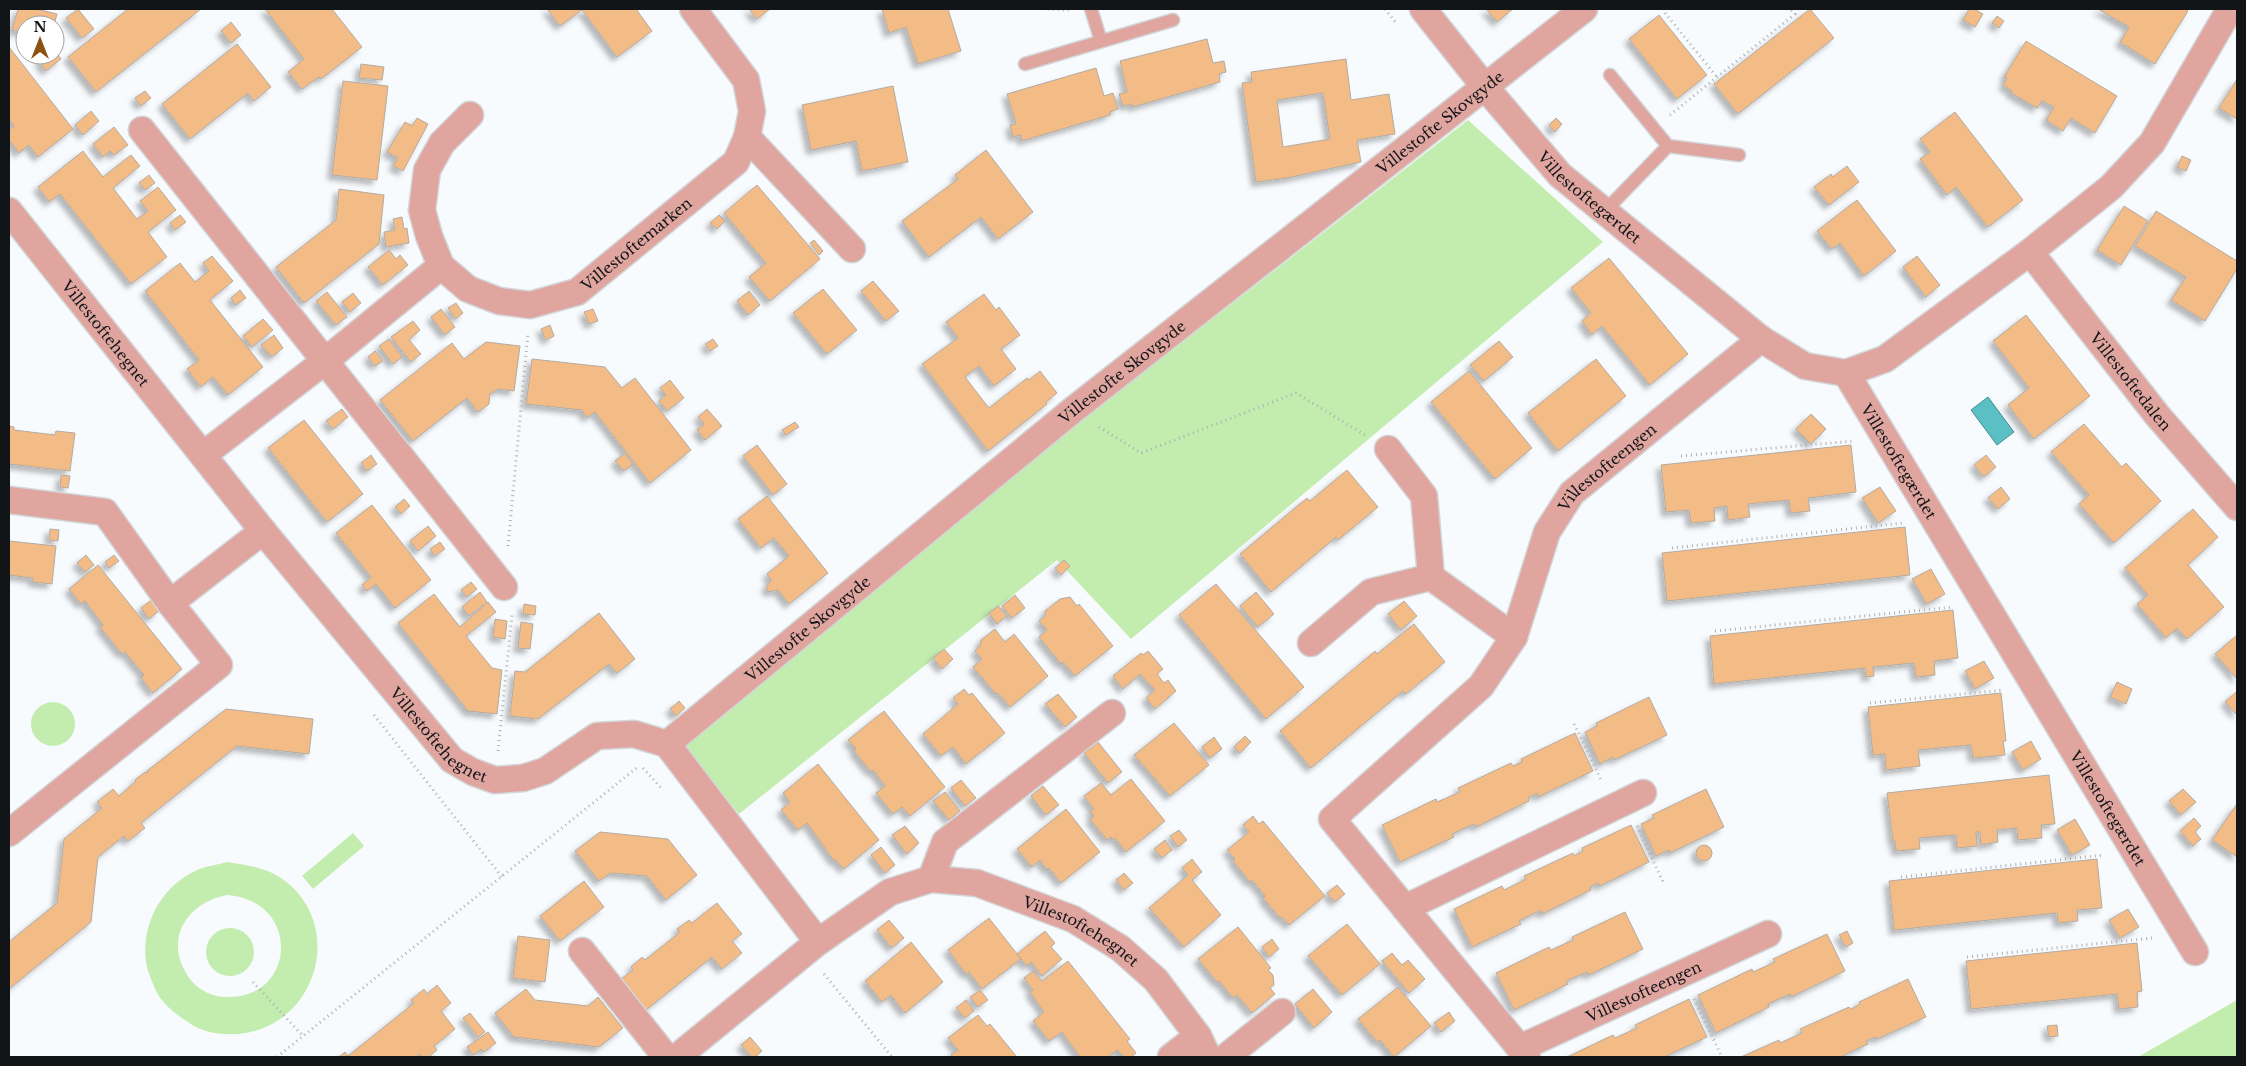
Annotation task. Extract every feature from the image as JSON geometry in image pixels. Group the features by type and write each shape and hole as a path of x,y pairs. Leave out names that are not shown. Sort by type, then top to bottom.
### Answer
{"street":[{"name":"Villestoftemarken","path":"470,115 442,143 427,170 422,210 429,236 441,266 468,289 499,301 530,305 577,292 736,162 747,137 752,111 746,80 693,9"},
{"name":"Villestoftegærdet","path":"1423,9 1485,87 1560,175 1761,339 1804,366 1846,373 2190,944"},
{"name":"Villestofte Skovgyde","path":"667,744 1073,410 1584,9"},
{"path":"1846,373 1885,359 2030,252 2111,187 2152,143 2230,9"},
{"path":"142,130 504,587"},
{"path":"747,137 852,249"},
{"name":"Villestoftehegnet","path":"9,211 202,456 452,760 472,772 495,780 523,778 545,771 597,736 634,734 667,744"},
{"name":"Villestoftedalen","path":"2030,252 2157,416 2237,507"},
{"path":"202,456 325,361 441,266"},
{"name":"Villestofteengen","path":"1761,339 1572,493 1546,532 1514,637 1481,686 1332,819 1524,1053 1682,974 1768,934"},
{"path":"1388,449 1424,496 1431,577 1514,637"},
{"path":"9,500 105,512 170,603 219,665 9,833"},
{"path":"170,603 263,531"},
{"path":"1311,643 1371,592 1431,577"},
{"path":"930,879 944,842 1112,713"},
{"path":"667,744 812,947"},
{"path":"1405,908 1627,800"},
{"name":"Villestoftehegnet","path":"677,1057 812,947 890,892 930,879 977,884 1073,919 1120,948 1156,980 1203,1046 1171,1057"},
{"path":"582,951 666,1057"},
{"path":"1226,1057 1282,1012"}],"lane":[{"path":"1091,9 1101,41"},
{"path":"1025,64 1173,20"},
{"path":"1610,75 1668,146 1739,155"},
{"path":"1604,212 1668,146"}],"path":[{"path":"1048,9 1076,9"},
{"path":"1654,128 1795,14 1790,9"},
{"path":"1665,13 1717,77"},
{"path":"495,780 512,612 504,587 530,305"},
{"path":"1073,410 1141,453 1296,394 1388,449"},
{"path":"1681,456 1886,438"},
{"path":"1672,548 1935,520"},
{"path":"1715,631 1985,604"},
{"path":"1870,702 2035,687"},
{"path":"1574,724 1627,800 1664,884"},
{"path":"277,1057 667,744"},
{"path":"1901,877 2134,852"},
{"path":"1967,957 2190,944"},
{"path":"812,947 892,1057"},
{"path":"1682,974 1722,1057"},
{"path":"253,982 303,1036"}],"green space":[{"path":"1468,120 1603,242 1131,639 1057,560 739,814 682,744 1085,418"},
{"path":"49,702 57,702 69,708 75,724 69,740 57,746 49,746 37,740 31,728 31,720 37,708"},
{"path":"353,833 364,846 313,889 302,876"},
{"path":"227,862 255,867 281,878 301,897 313,920 317,945 314,970 304,993 288,1013 266,1027 238,1034 220,1034 202,1030 174,1012 163,1002 149,973 145,948 151,920 156,907 164,896 185,877 197,870","holes":["228,895 252,902 269,914 279,931 281,950 277,968 266,983 249,994 226,997 206,992 193,983 182,965 178,951 183,925 200,906 213,899"]},
{"path":"230,928 239,930 247,935 252,943 254,952 252,961 247,969 239,974 230,976 221,974 213,969 208,961 206,952 208,943 213,935 221,930"},
{"path":"2237,1000 2237,1057 2138,1057"}],"water":[{"path":"1988,397 2014,432 1997,445 1971,410"}],"building":[{"path":"18,9 37,9 57,14 57,15 16,15"},
{"path":"78,9 94,29 82,38 66,18"},
{"path":"128,9 201,9 96,92 68,57"},
{"path":"265,9 332,9 362,47 321,79 319,77 302,89 288,72 304,59"},
{"path":"547,9 636,9 652,31 617,57 582,10 560,26"},
{"path":"749,9 770,9 757,19"},
{"path":"882,9 948,9 961,51 918,64 906,27 889,33"},
{"path":"1486,9 1513,9 1497,22"},
{"path":"1810,9 1834,38 1738,114 1714,84"},
{"path":"1969,9 1974,9 1983,14 1975,27 1963,20"},
{"path":"2098,9 2185,9 2188,11 2155,64 2120,42 2129,27"},
{"path":"1659,15 1707,75 1677,99 1629,39"},
{"path":"1997,16 2004,21 1999,28 1992,23"},
{"path":"15,20 15,31 12,30"},
{"path":"231,22 241,35 231,43 221,31"},
{"path":"1207,39 1213,63 1224,61 1226,72 1219,74 1220,82 1133,107 1132,104 1123,106 1119,94 1127,92 1120,61"},
{"path":"2026,41 2117,96 2095,133 2071,118 2063,131 2046,120 2054,107 2042,101 2037,108 2011,93 2012,91 2003,85 2007,78 2004,77"},
{"path":"237,44 271,87 254,101 248,93 190,139 162,104"},
{"path":"9,47 15,55 15,65 23,65 73,129 38,157 29,145 19,153 9,140 9,130 14,126 9,120"},
{"path":"1346,59 1351,100 1389,94 1395,134 1357,140 1361,162 1287,178 1256,182 1242,83 1252,82 1251,72","holes":["1323,93 1330,139 1283,147 1277,100"]},
{"path":"361,64 384,67 382,80 359,78"},
{"path":"42,65 54,65 46,71"},
{"path":"1096,68 1104,96 1113,93 1118,109 1110,112 1110,115 1022,141 1021,135 1013,137 1010,125 1016,124 1007,94"},
{"path":"2237,79 2237,119 2219,108"},
{"path":"343,81 388,86 377,180 332,175"},
{"path":"893,86 908,162 862,171 856,141 811,150 802,105"},
{"path":"145,91 151,98 141,106 135,98"},
{"path":"91,111 99,121 83,135 75,125"},
{"path":"1955,112 2023,200 1988,227 1956,187 1947,195 1920,159 1930,152 1920,139"},
{"path":"417,118 428,124 403,171 393,166 398,158 387,152 405,122 412,126"},
{"path":"1556,118 1562,124 1555,132 1549,125"},
{"path":"114,127 128,145 114,155 110,151 103,157 93,144"},
{"path":"986,150 1033,212 998,239 981,217 929,257 902,221 958,179 955,175"},
{"path":"83,151 103,177 131,155 140,166 113,188 137,219 148,211 140,201 158,187 176,210 148,232 167,257 131,284 60,194 49,202 38,187"},
{"path":"2182,156 2191,160 2186,171 2177,167"},
{"path":"1847,166 1859,182 1829,205 1814,187 1831,174 1833,177"},
{"path":"149,175 155,183 145,190 139,183"},
{"path":"757,185 820,259 770,301 749,277 766,263 724,213"},
{"path":"339,189 384,195 379,244 304,303 276,267 336,220"},
{"path":"1857,200 1896,251 1864,276 1840,243 1832,249 1817,231"},
{"path":"2124,206 2148,221 2121,265 2097,250"},
{"path":"2156,211 2237,261 2237,269 2205,321 2171,300 2186,277 2135,246"},
{"path":"180,215 186,222 175,230 170,223"},
{"path":"719,215 725,221 717,229 710,223"},
{"path":"402,217 404,229 407,228 409,243 386,247 384,232 395,230 393,219"},
{"path":"814,240 823,251 819,255 810,243"},
{"path":"389,250 396,259 400,255 408,265 383,285 368,267"},
{"path":"212,256 233,281 210,300 263,367 228,395 213,377 201,387 187,369 199,360 145,291 180,263 195,282 209,271 203,263"},
{"path":"1917,256 1940,285 1926,297 1903,267"},
{"path":"1609,258 1688,354 1650,385 1602,326 1592,335 1582,321 1591,313 1571,288"},
{"path":"873,281 899,311 886,321 861,291"},
{"path":"823,289 857,330 827,354 793,313"},
{"path":"240,290 246,298 236,305 231,298"},
{"path":"749,291 760,305 748,315 737,301"},
{"path":"327,292 347,317 336,325 316,301"},
{"path":"353,293 361,303 350,312 342,302"},
{"path":"984,294 996,310 999,307 1020,335 1001,349 1016,369 994,386 979,366 965,377 989,408 1027,378 1029,380 1040,371 1057,393 1046,402 1047,404 988,451 922,364 958,338 946,322"},
{"path":"456,303 463,313 456,319 448,308"},
{"path":"441,309 455,327 445,335 431,317"},
{"path":"593,309 598,321 589,324 584,312"},
{"path":"2026,315 2090,396 2034,439 2008,405 2029,388 1993,341"},
{"path":"263,319 273,330 252,347 243,336"},
{"path":"413,321 420,330 409,340 421,354 411,362 391,337"},
{"path":"550,325 554,336 546,340 541,329"},
{"path":"274,335 283,348 272,357 261,345"},
{"path":"389,339 402,357 393,364 379,346"},
{"path":"713,339 718,346 710,351 705,344"},
{"path":"1499,341 1513,357 1484,381 1470,365"},
{"path":"486,342 520,346 514,391 498,389 490,393 489,404 478,412 467,398 413,441 380,400 452,343 464,359"},
{"path":"375,351 383,361 375,366 368,357"},
{"path":"532,359 605,367 622,388 635,378 691,450 650,483 595,412 587,418 582,410 526,404"},
{"path":"1596,359 1626,396 1558,451 1528,413"},
{"path":"1469,371 1532,448 1495,479 1431,402"},
{"path":"670,380 684,398 667,411 659,401 666,395 660,388"},
{"path":"342,409 348,417 333,429 326,421"},
{"path":"707,409 722,426 705,440 697,430 704,424 698,417"},
{"path":"1811,414 1826,429 1811,444 1796,429"},
{"path":"304,420 363,494 327,522 268,448"},
{"path":"795,422 799,427 786,435 782,430"},
{"path":"2084,424 2122,467 2126,463 2161,501 2114,543 2079,504 2089,495 2051,452"},
{"path":"9,426 14,427 14,430 55,435 56,431 75,433 70,471 9,464"},
{"path":"757,445 787,484 773,495 743,456"},
{"path":"1851,445 1856,492 1808,498 1810,511 1791,513 1789,500 1748,504 1750,517 1728,520 1727,506 1714,508 1715,521 1691,523 1689,510 1666,512 1661,465"},
{"path":"625,453 633,464 624,471 615,461"},
{"path":"371,455 377,464 367,471 361,463"},
{"path":"1986,455 1996,467 1984,477 1974,465"},
{"path":"1347,470 1378,507 1338,540 1336,537 1271,592 1240,554 1307,498 1310,501"},
{"path":"61,475 70,476 68,488 60,487"},
{"path":"1880,487 1896,511 1878,523 1862,498"},
{"path":"2001,487 2010,499 1998,509 1988,498"},
{"path":"767,496 828,573 789,604 778,590 769,592 766,588 771,580 767,574 789,556 774,538 761,548 738,519"},
{"path":"404,499 410,506 401,514 395,507"},
{"path":"372,505 431,580 395,608 376,584 367,591 362,585 371,577 336,533"},
{"path":"2193,509 2218,537 2188,565 2224,607 2187,639 2177,628 2166,638 2137,604 2148,595 2125,568"},
{"path":"428,526 436,536 418,551 410,541"},
{"path":"1905,527 1910,575 1667,601 1662,553"},
{"path":"50,529 59,530 58,541 49,540"},
{"path":"9,541 56,546 52,584 33,582 33,578 9,575"},
{"path":"440,542 445,549 435,556 430,549"},
{"path":"86,555 94,565 85,572 77,563"},
{"path":"114,555 119,561 109,568 105,562"},
{"path":"1064,560 1070,566 1061,575 1055,568"},
{"path":"98,565 182,669 153,693 141,678 144,675 125,652 122,654 100,627 103,625 85,601 81,604 69,589"},
{"path":"1931,569 1945,594 1927,604 1912,579"},
{"path":"471,582 477,589 467,597 461,590"},
{"path":"1216,584 1304,687 1266,719 1179,615"},
{"path":"480,592 487,602 469,616 462,607"},
{"path":"1256,592 1274,614 1258,627 1240,606"},
{"path":"434,594 460,627 488,602 496,612 466,636 492,668 502,670 497,714 468,711 398,623"},
{"path":"1015,595 1025,608 1012,618 1002,606"},
{"path":"1070,597 1077,606 1079,604 1113,646 1075,676 1063,662 1061,664 1039,637 1047,630 1039,621 1045,616 1045,611 1060,599"},
{"path":"151,600 159,611 149,619 141,608"},
{"path":"1404,601 1417,616 1401,630 1388,614"},
{"path":"524,604 536,606 535,615 523,614"},
{"path":"998,606 1007,616 997,624 989,613"},
{"path":"1953,610 1958,658 1934,661 1935,675 1916,677 1914,663 1873,667 1874,676 1866,677 1865,668 1714,684 1710,636"},
{"path":"599,613 635,659 617,673 609,664 538,719 510,716 515,671 525,672"},
{"path":"495,619 507,621 505,639 493,637"},
{"path":"521,622 533,624 530,649 518,648"},
{"path":"1414,624 1445,662 1406,694 1403,691 1311,768 1280,731 1375,651 1377,654"},
{"path":"995,629 1005,642 1014,634 1048,676 1010,707 973,667 982,659 975,651 980,646 981,640"},
{"path":"2237,635 2237,679 2215,654"},
{"path":"944,649 953,659 942,669 933,658"},
{"path":"1148,651 1163,669 1157,674 1164,683 1168,680 1176,691 1155,709 1146,698 1155,690 1140,674 1123,689 1113,676 1141,653 1143,655"},
{"path":"1984,661 1994,678 1975,689 1965,671"},
{"path":"2117,682 2132,689 2126,704 2110,697"},
{"path":"964,689 969,695 972,693 1005,733 966,764 953,747 941,756 923,734 958,704 953,698"},
{"path":"2237,691 2237,715 2225,702"},
{"path":"2001,693 2006,741 2003,741 2005,755 1973,758 1971,745 1918,750 1920,766 1886,770 1885,754 1873,755 1868,707"},
{"path":"1058,694 1077,717 1065,727 1045,704"},
{"path":"1649,697 1667,735 1614,760 1613,757 1600,764 1585,732 1597,726 1596,723"},
{"path":"679,701 685,708 676,716 670,709"},
{"path":"226,709 313,719 309,754 237,746 141,823 145,828 128,841 124,836 98,857 91,922 9,989 9,942 57,903 64,839 102,808 97,802 113,789 119,796 135,780 145,772 148,773 147,771"},
{"path":"884,711 945,787 910,816 902,807 893,814 876,793 885,786 873,770 871,772 854,751 856,749 848,740"},
{"path":"1174,723 1209,765 1170,796 1134,755"},
{"path":"1575,733 1593,771 1538,797 1537,793 1528,798 1529,801 1476,827 1474,824 1452,834 1454,837 1400,862 1382,825 1436,799 1437,802 1460,792 1458,788 1511,763 1513,766 1522,762 1521,759"},
{"path":"1245,736 1251,742 1240,753 1234,747"},
{"path":"1214,737 1222,749 1210,758 1202,747"},
{"path":"2031,741 2041,759 2023,770 2012,752"},
{"path":"1098,742 1122,772 1108,783 1084,753"},
{"path":"818,764 879,840 844,869 836,860 834,861 807,823 798,830 781,810 790,802 783,793"},
{"path":"2049,775 2055,824 2041,825 2042,838 2018,840 2017,828 1997,830 1998,842 1981,845 1980,832 1976,832 1977,846 1957,848 1956,835 1919,838 1920,849 1896,851 1887,793"},
{"path":"1131,779 1165,821 1126,852 1115,838 1112,840 1111,837 1107,840 1090,819 1094,816 1090,812 1094,809 1084,796 1101,783 1111,795"},
{"path":"961,780 976,798 965,806 951,788"},
{"path":"1043,786 1059,805 1046,815 1031,796"},
{"path":"1706,789 1724,827 1670,853 1669,850 1656,856 1641,824 1654,818 1652,815"},
{"path":"2183,789 2196,802 2181,815 2169,801"},
{"path":"945,792 960,811 949,820 933,801"},
{"path":"2237,805 2237,857 2212,840"},
{"path":"1066,809 1100,852 1061,883 1049,868 1047,870 1040,860 1032,867 1017,849"},
{"path":"1253,816 1259,824 1263,821 1325,896 1289,925 1282,917 1280,918 1263,898 1265,896 1252,880 1250,882 1233,861 1235,859 1227,850 1249,832 1243,825"},
{"path":"2194,818 2201,826 2195,832 2201,839 2193,846 2180,831"},
{"path":"2075,819 2090,845 2072,855 2057,830"},
{"path":"1631,825 1649,862 1600,886 1598,883 1590,887 1591,890 1542,914 1541,910 1519,921 1521,924 1472,947 1454,909 1502,886 1504,890 1526,879 1524,876 1573,853 1574,856 1583,851 1582,848"},
{"path":"905,826 919,843 907,854 892,835"},
{"path":"1179,830 1187,840 1178,847 1170,836"},
{"path":"600,832 668,839 697,875 666,900 647,876 611,873 599,881 575,851"},
{"path":"1165,840 1172,850 1162,858 1154,849"},
{"path":"1704,845 1710,847 1712,853 1710,859 1704,861 1698,859 1696,853 1698,847"},
{"path":"881,847 895,865 885,873 871,855"},
{"path":"1192,859 1202,872 1192,880 1221,915 1184,947 1149,908 1188,875 1182,868"},
{"path":"2097,859 2102,908 2077,910 2078,921 2058,923 2057,913 1894,930 1889,881"},
{"path":"1124,873 1133,883 1124,890 1116,880"},
{"path":"584,881 604,907 560,941 540,916"},
{"path":"1337,885 1345,894 1335,902 1327,893"},
{"path":"717,903 742,934 732,941 742,953 722,969 712,957 646,1010 621,979 633,970 631,967 642,957 645,960 680,932 677,929 689,920 692,923"},
{"path":"2128,909 2139,927 2120,938 2109,920"},
{"path":"1625,912 1643,949 1589,975 1587,972 1566,981 1568,984 1514,1010 1496,973 1549,947 1551,950 1573,940 1572,937"},
{"path":"989,918 1021,959 982,989 969,972 966,974 948,950"},
{"path":"889,920 904,938 892,948 877,930"},
{"path":"1347,924 1380,964 1342,995 1308,956"},
{"path":"1238,927 1271,968 1268,970 1273,975 1274,985 1270,988 1275,994 1252,1013 1237,995 1233,998 1219,981 1217,982 1198,959"},
{"path":"1045,931 1055,943 1051,947 1062,959 1042,976 1031,962 1027,966 1017,954"},
{"path":"1847,931 1853,943 1846,947 1839,935"},
{"path":"1827,934 1845,971 1791,997 1790,994 1768,1004 1769,1007 1716,1033 1698,995 1752,969 1753,972 1775,962 1773,959"},
{"path":"518,936 550,940 545,982 513,978"},
{"path":"1272,939 1279,949 1269,957 1262,947"},
{"path":"911,942 943,982 905,1013 891,995 882,1002 865,981"},
{"path":"2137,943 2142,991 2137,992 2138,1007 2119,1009 2117,994 1971,1009 1966,961"},
{"path":"1392,953 1402,965 1408,960 1425,979 1409,993 1382,961"},
{"path":"1068,961 1130,1039 1127,1041 1136,1053 1131,1057 1124,1057 1117,1050 1108,1057 1080,1057 1062,1032 1049,1041 1033,1021 1044,1012 1030,992 1033,990 1024,978 1033,971 1042,981"},
{"path":"1908,979 1926,1017 1877,1039 1875,1037 1866,1041 1868,1044 1840,1057 1741,1057 1779,1040 1780,1043 1802,1033 1800,1029 1849,1007 1851,1009 1860,1004 1859,1002"},
{"path":"437,985 451,1003 441,1011 455,1029 434,1046 437,1050 428,1057 422,1057 420,1054 416,1057 339,1057 345,1052 348,1056 414,1003 411,1000 424,989 427,994"},
{"path":"1398,987 1431,1026 1394,1057 1380,1040 1377,1042 1358,1019"},
{"path":"526,989 535,1000 588,1006 598,997 623,1028 599,1047 514,1037 495,1013"},
{"path":"1313,989 1332,1012 1314,1028 1295,1004"},
{"path":"980,990 988,1000 978,1007 970,997"},
{"path":"1689,999 1707,1037 1664,1057 1567,1057 1613,1035 1615,1038 1637,1028 1635,1025"},
{"path":"966,1000 974,1011 965,1018 956,1008"},
{"path":"1449,1012 1455,1021 1441,1032 1434,1023"},
{"path":"470,1013 485,1032 478,1037 463,1018"},
{"path":"978,1015 987,1026 990,1024 1017,1057 952,1057 951,1055 958,1050 948,1038"},
{"path":"2057,1025 2058,1036 2049,1037 2047,1026"},
{"path":"488,1032 496,1043 484,1052 481,1049 473,1055 467,1047"},
{"path":"750,1037 762,1051 755,1057 752,1057 741,1045"}]}
